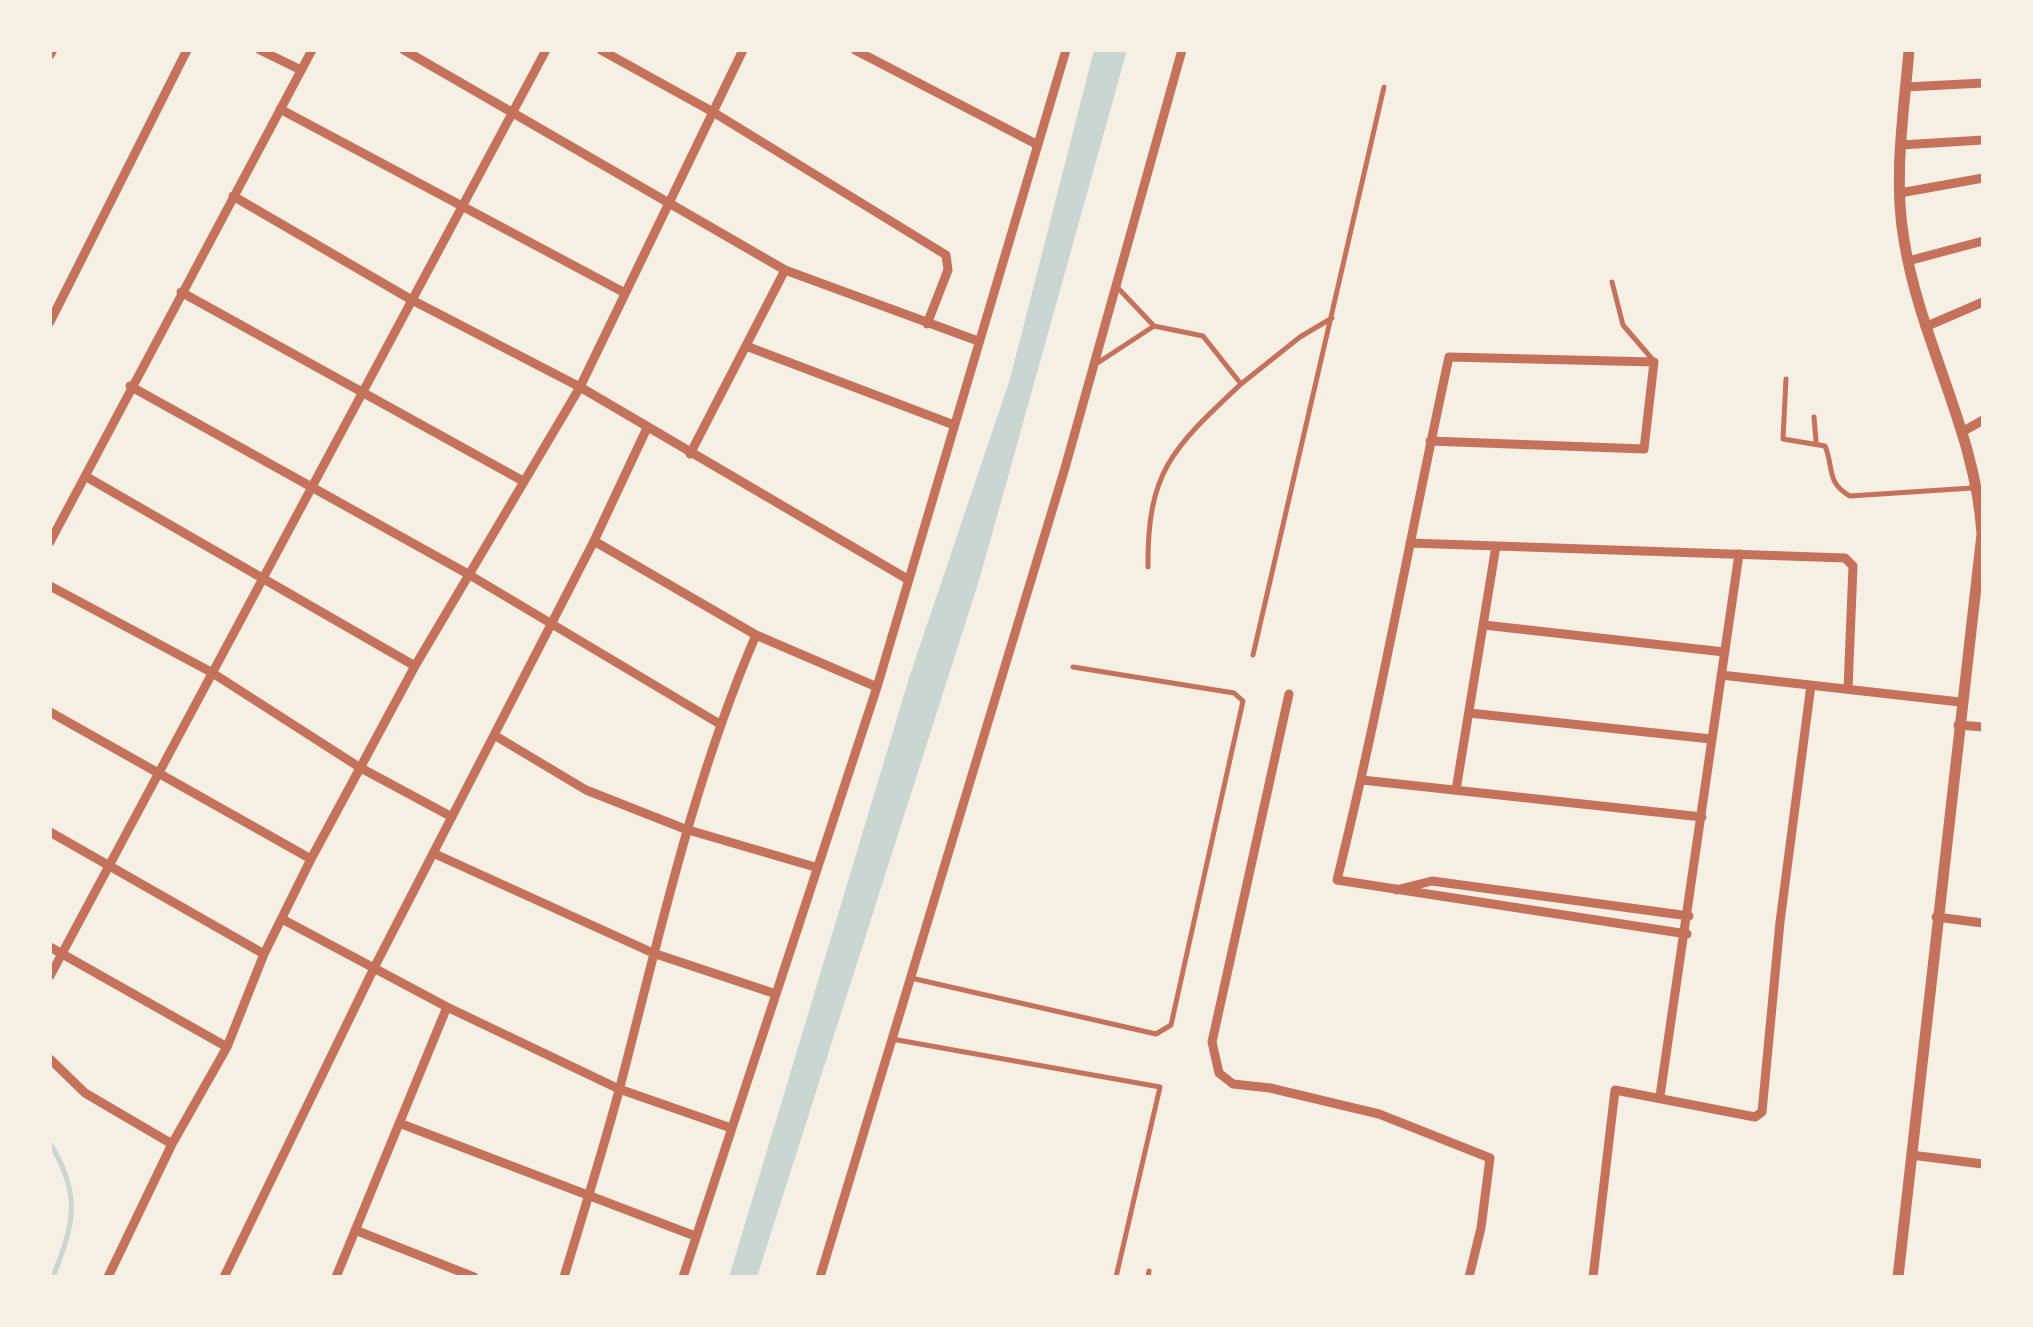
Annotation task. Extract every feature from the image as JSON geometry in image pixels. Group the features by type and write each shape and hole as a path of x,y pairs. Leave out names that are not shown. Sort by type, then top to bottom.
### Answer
{"street":[{"path":"50,322 187,50"},
{"path":"260,50 301,70"},
{"path":"50,542 312,50"},
{"path":"404,50 786,270 978,341"},
{"path":"50,976 360,389 546,50"},
{"path":"602,50 713,112 946,254 948,270 927,324"},
{"path":"108,1277 172,1144 227,1047 264,954 310,859 415,666 580,386 743,50"},
{"path":"855,50 1038,145"},
{"path":"682,1277 877,687 1066,50"},
{"path":"820,1277 1094,365 1182,50"},
{"path":"1898,1277 1982,534 1979,488 1908,260 1900,193 1909,50"},
{"path":"1906,87 1983,84"},
{"path":"280,109 625,293"},
{"path":"1901,145 1983,140"},
{"path":"1900,193 1983,178"},
{"path":"233,196 410,299 580,386 909,580"},
{"path":"1908,260 1983,241"},
{"path":"690,454 786,270"},
{"path":"181,292 524,481"},
{"path":"1926,326 1983,302"},
{"path":"746,346 954,425"},
{"path":"1430,441 1644,449 1654,362 1449,357 1430,441 1362,780 1337,880 1687,934"},
{"path":"130,386 468,574 718,723"},
{"path":"1962,432 1983,420"},
{"path":"224,1277 375,966 594,542 647,428"},
{"path":"85,476 415,666"},
{"path":"594,542 756,634 877,687"},
{"path":"1410,543 1850,560 1848,689"},
{"path":"1456,790 1496,546"},
{"path":"1660,1096 1687,934 1739,554"},
{"path":"50,586 211,672 360,767 452,817"},
{"path":"1484,625 1724,652"},
{"path":"564,1277 619,1089 685,830 718,723 756,634"},
{"path":"1721,675 1960,702"},
{"path":"1593,1277 1615,1090 1755,1118 1762,1112 1780,922 1811,685"},
{"path":"1289,694 1212,1042 1214,1058 1219,1073 1233,1084 1270,1088 1379,1114 1490,1158 1481,1228 1468,1277"},
{"path":"50,712 310,859"},
{"path":"1469,713 1711,739"},
{"path":"1958,725 1983,727"},
{"path":"494,735 586,790 685,830 815,867"},
{"path":"1362,780 1702,818"},
{"path":"50,832 264,954"},
{"path":"433,853 653,953 773,993"},
{"path":"1396,890 1432,880 1689,916"},
{"path":"1936,916 1983,924"},
{"path":"282,919 447,1008 619,1089 730,1128"},
{"path":"50,947 227,1047"},
{"path":"336,1277 447,1008"},
{"path":"50,1059 85,1093 172,1144"},
{"path":"399,1122 587,1198 695,1236"},
{"path":"1912,1155 1983,1164"},
{"path":"355,1230 474,1277"}],"lane":[{"path":"1254,655 1384,87"},
{"path":"1612,282 1622,325 1654,362"},
{"path":"1116,286 1154,326 1203,336 1241,384"},
{"path":"1148,567 1153,497 1165,464 1241,384 1300,337 1333,317"},
{"path":"1094,365 1154,326"},
{"path":"1786,378 1783,439 1816,441"},
{"path":"1814,417 1816,441 1828,454 1831,480 1850,496 1979,488"},
{"path":"911,978 1156,1034 1171,1025 1242,701 1234,693 1074,667"},
{"path":"892,1039 1160,1087 1116,1277"}],"shaded area":[{"path":"1094,50 1127,50 980,577 757,1277 729,1277 910,675 1010,379"}],"waterway":[{"path":"50,1143 71,1194 70,1225 53,1277"}]}
